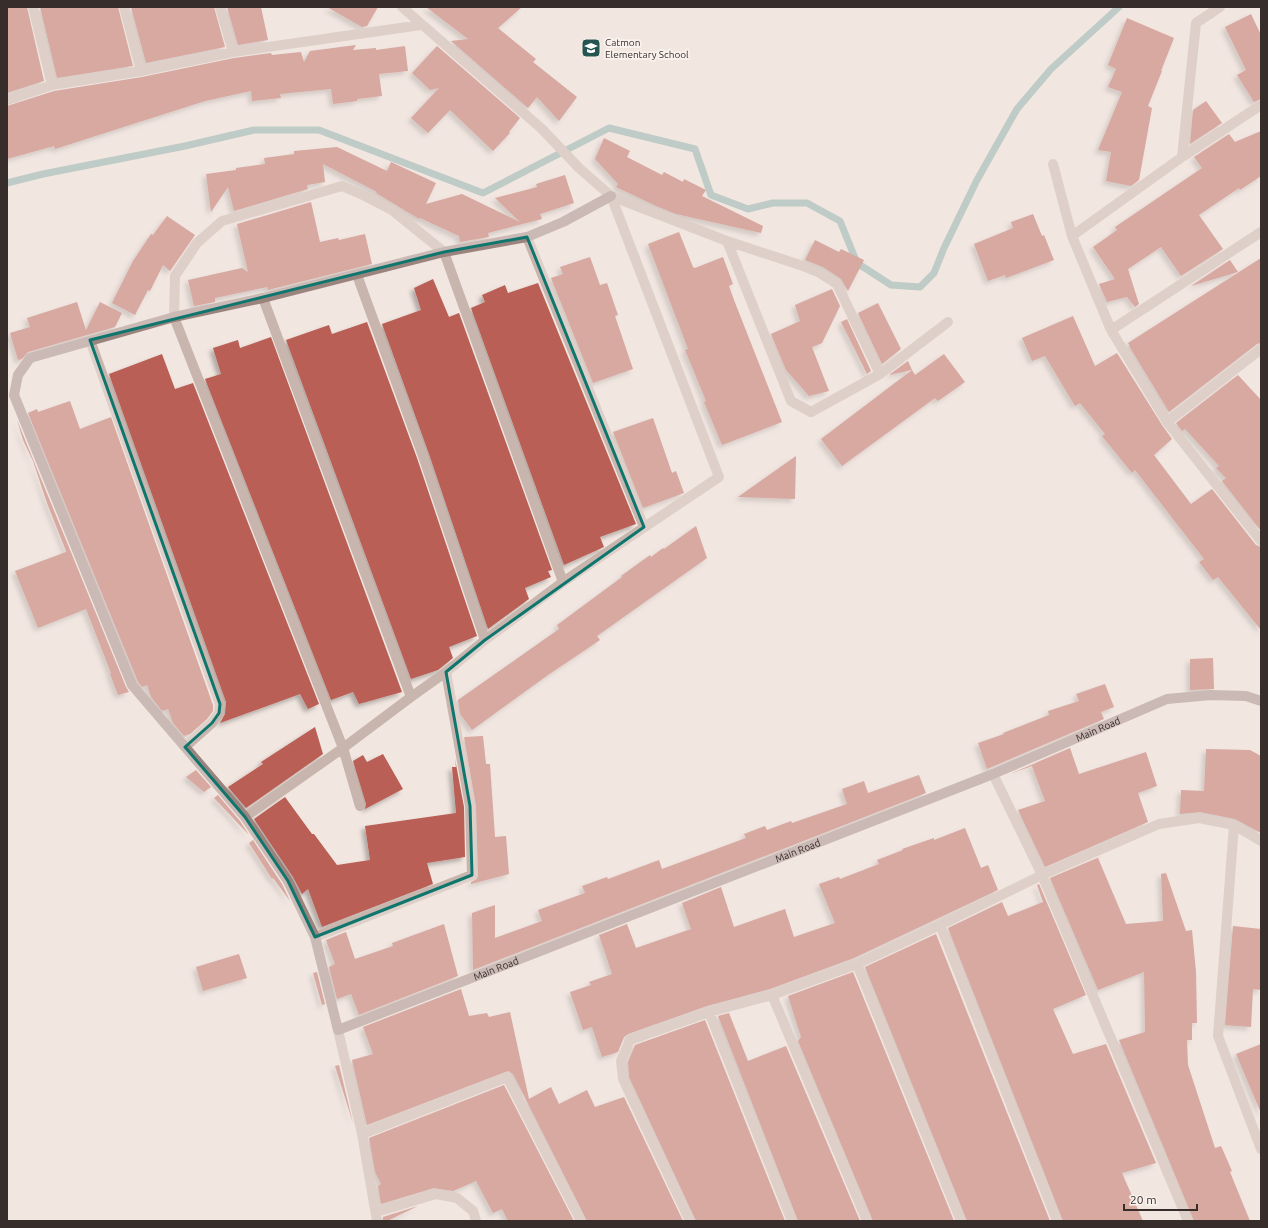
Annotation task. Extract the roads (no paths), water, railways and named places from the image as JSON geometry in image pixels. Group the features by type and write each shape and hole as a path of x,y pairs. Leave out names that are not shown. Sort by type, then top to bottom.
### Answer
{"street":[{"path":"33,7 52,85"},
{"path":"124,7 140,71"},
{"path":"220,7 233,52"},
{"path":"402,7 542,129 579,168 611,196 727,241 820,273 837,284 880,374"},
{"path":"1182,157 1196,23 1220,7"},
{"path":"7,100 52,85 140,71 233,52 421,25"},
{"path":"1072,236 1182,157 1261,105"},
{"path":"1053,164 1072,236 1111,330 1167,422 1261,541"},
{"path":"360,806 343,748 174,317 175,276 196,243 222,221 342,186 392,210 444,252 563,582"},
{"path":"476,1221 473,1211 457,1198 436,1194 377,1216 362,1134 315,938 288,880 245,817 132,685 14,395 18,375 30,358 174,317 263,298 444,252 527,237 563,222 611,196"},
{"path":"245,817 343,748 446,672 485,640 563,582 719,476 611,196"},
{"path":"1111,330 1261,232"},
{"path":"527,237 644,527"},
{"path":"727,241 790,401 812,412 880,374 948,322"},
{"path":"357,274 423,456 485,640"},
{"path":"263,298 411,697"},
{"path":"90,340 220,704 219,714 212,723 185,747"},
{"path":"1167,422 1261,349"},
{"path":"315,938 472,875 470,806 446,672"},
{"name":"Main Road","path":"338,1030 992,774 1167,699 1211,695 1246,696 1261,701"},
{"path":"992,774 1042,875 1188,1221"},
{"path":"690,1221 623,1079 622,1061 630,1040 709,1012 772,995 857,964 1042,875 1159,824 1200,818 1234,825 1261,841"},
{"path":"1234,825 1218,1036 1261,1149"},
{"path":"940,925 1057,1221"},
{"path":"857,964 961,1221"},
{"path":"772,995 867,1221"},
{"path":"709,1012 792,1221"},
{"path":"362,1134 507,1077 581,1221"}],"waterway":[{"path":"7,183 43,174 185,146 254,130 319,130 483,193 609,128 695,149 711,195 748,209 773,203 807,203 840,221 857,263 891,285 920,287 934,273 944,248 977,180 1017,109 1051,69 1119,7"}],"place":[{"name":"Catmon Elementary School","path":"591,48"}]}
